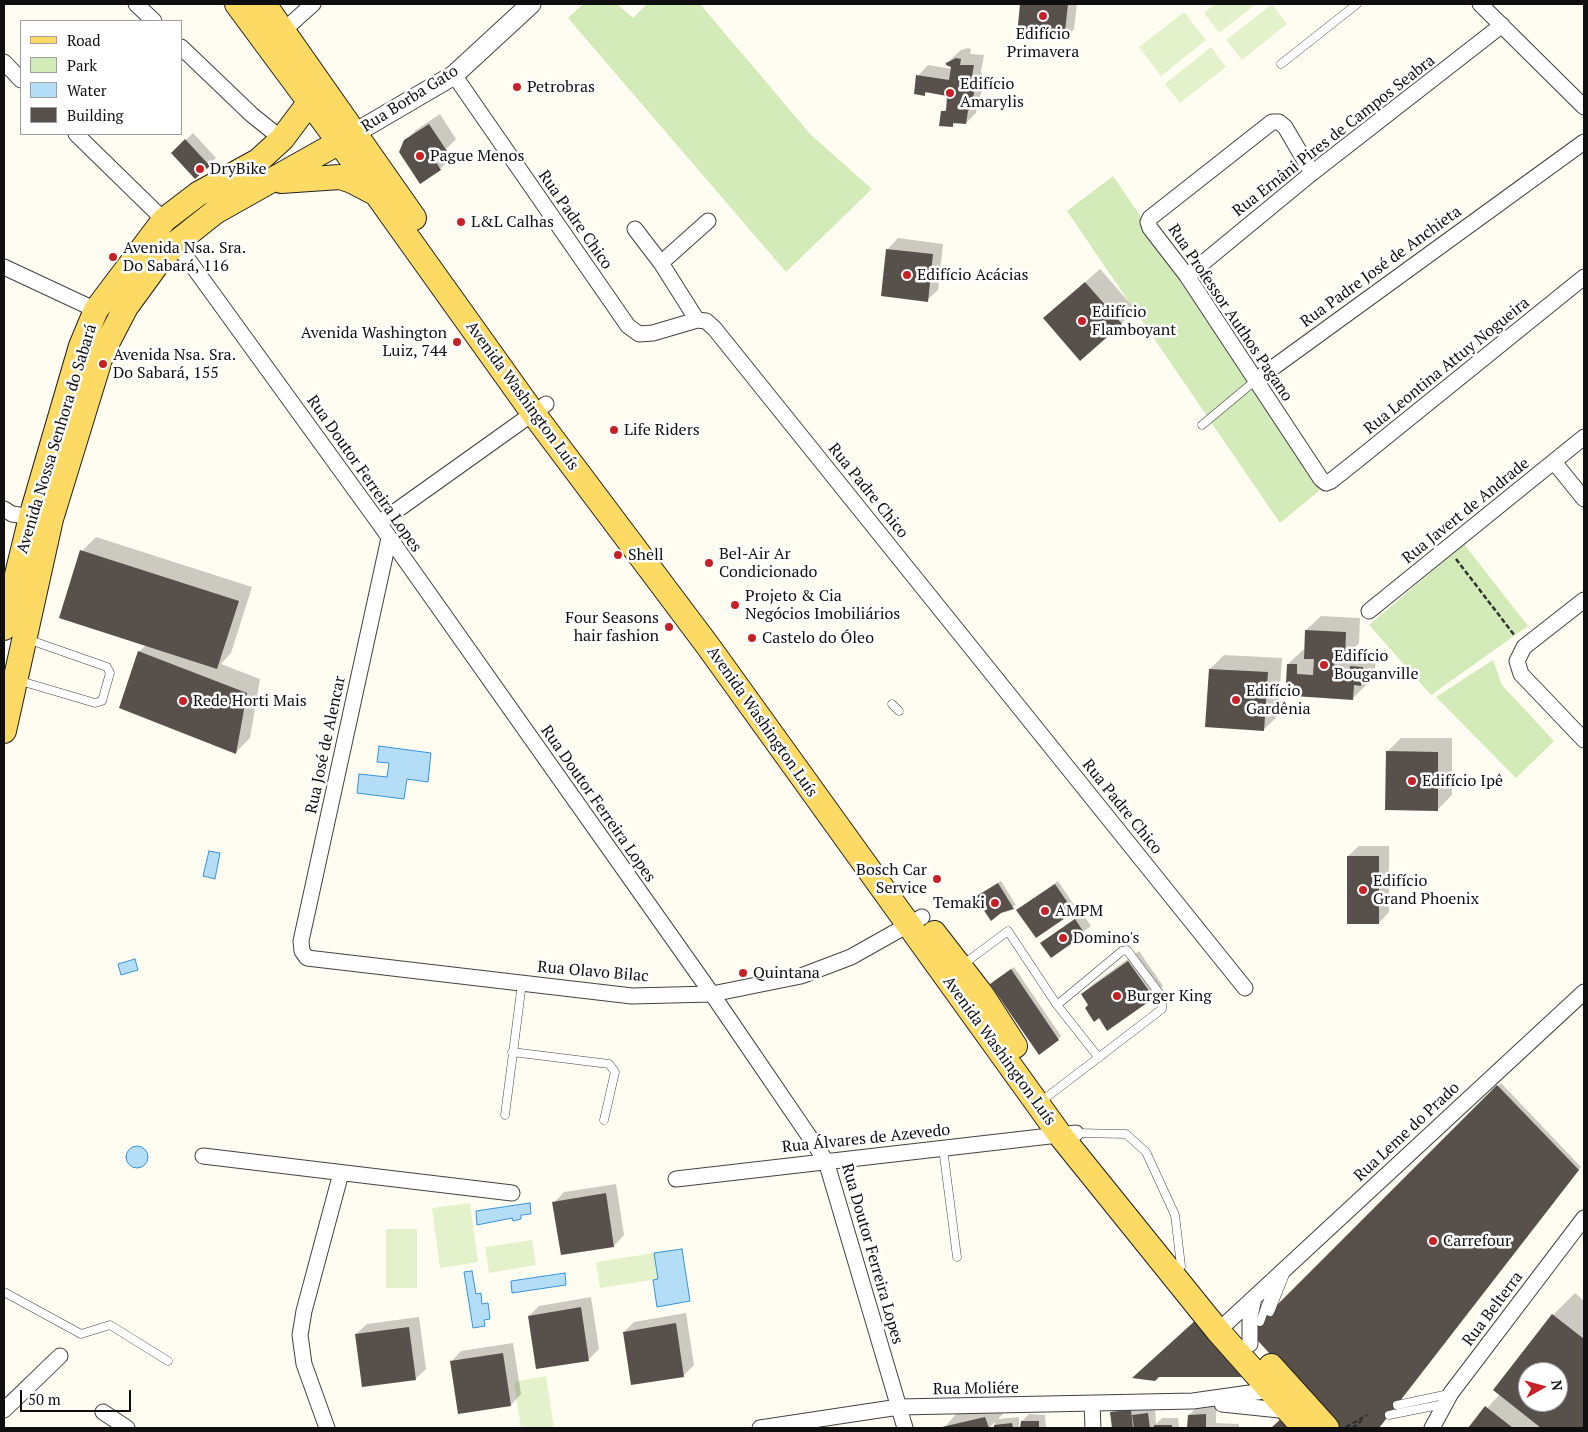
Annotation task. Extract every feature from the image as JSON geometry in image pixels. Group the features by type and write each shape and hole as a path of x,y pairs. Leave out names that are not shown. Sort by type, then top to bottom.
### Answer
{"main road":[{"name":"Avenida Washington Luís","path":"237,4 309,103 348,138 708,646 954,972 1068,1134 1224,1326 1250,1344 1327,1428"},
{"name":"Avenida Washington Luís","path":"264,4 284,31 348,138 377,194 539,408"},
{"name":"Avenida Nossa Senhora do Sabará","path":"4,731 16,680 14,633 81,346 96,310 164,220 198,194 258,161 282,139 309,103"},
{"name":"Avenida Nossa Senhora do Sabará","path":"41,518 102,353 126,308 158,262 176,243 215,212 348,138"},
{"path":"269,182 312,177 340,177 377,194"},
{"name":"Avenida Washington Luís","path":"1068,1134 1181,1266 1271,1390 1304,1428"}],"street":[{"path":"136,4 153,20"},
{"path":"284,31 313,4"},
{"name":"Rua Borba Gato","path":"348,138 454,75 531,4"},
{"path":"1483,5 1584,108"},
{"name":"Rua Ernâni Pires de Campos Seabra","path":"1188,276 1312,174 1502,25"},
{"path":"182,48 252,115 282,139"},
{"path":"4,62 20,79"},
{"name":"Rua Padre Chico","path":"454,75 628,326 639,334 653,334 697,320 706,321 714,328 1246,988"},
{"name":"Rua Professor Authos Pagano","path":"1312,174 1285,127 1279,122 1272,122 1150,218 1150,228 1188,276 1321,479 1326,482 1331,481"},
{"path":"77,135 164,220"},
{"name":"Rua Padre José de Anchieta","path":"1256,380 1584,142"},
{"path":"662,263 708,220"},
{"path":"635,229 662,263 697,320"},
{"name":"Rua Doutor Ferreira Lopes","path":"176,243 379,523 712,994 826,1161 905,1428"},
{"path":"4,267 96,310"},
{"name":"Rua Leontina Attuy Nogueira","path":"1331,481 1584,277"},
{"path":"379,523 539,408"},
{"name":"Rua Javert de Andrade","path":"1369,611 1584,437"},
{"path":"1554,462 1584,499"},
{"path":"4,509 12,514 41,518"},
{"name":"Rua José de Alencar","path":"308,958 302,951 301,941 389,538"},
{"path":"1584,600 1524,647 1517,661 1521,674 1584,740"},
{"name":"Rua Olavo Bilac","path":"308,958 632,996 712,994 801,976 851,956 916,922"},
{"name":"Rua Leme do Prado","path":"1224,1326 1584,992"},
{"name":"Rua Álvares de Azevedo","path":"676,1179 1068,1134"},
{"path":"203,1156 512,1194"},
{"path":"327,1428 304,1364 300,1335 304,1311 341,1173"},
{"name":"Rua Belterra","path":"1432,1427 1448,1399 1584,1218"},
{"path":"1250,1344 1250,1316 1254,1298"},
{"path":"4,1410 60,1356"},
{"name":"Rua Moliére","path":"760,1428 899,1407 1193,1401 1271,1390"},
{"name":"Rua Moliére","path":"1193,1401 1289,1411"},
{"path":"1092,1404 1093,1428"},
{"path":"103,1412 128,1428"}],"lane":[{"path":"1281,64 1357,4"},
{"name":"Rua Padre José de Anchieta","path":"1202,425 1256,380"},
{"path":"14,633 107,667 110,673 102,701 95,703 16,680"},
{"path":"892,704 899,711"},
{"path":"954,972 1008,931 1057,1005 1099,1058"},
{"path":"1043,1100 1162,1009 1162,996 1126,950 1122,951 1057,1005"},
{"path":"505,1115 522,983"},
{"path":"512,1052 609,1064 615,1072 604,1120"},
{"path":"1068,1134 1126,1134 1146,1152 1175,1215 1181,1266"},
{"path":"943,1148 957,1258"},
{"path":"1270,1312 1289,1265"},
{"path":"1260,1322 1276,1277"},
{"path":"4,1292 81,1334 110,1325 168,1360"},
{"path":"1398,1405 1448,1399"},
{"path":"1390,1415 1448,1399"}],"path":[{"path":"1447,548 1524,647"},
{"path":"1345,1428 1367,1415 1354,1428"}],"green space":[{"path":"583,4 617,4 633,18 647,4 700,4 811,135 872,189 786,272 568,18"},
{"path":"1215,4 1256,4 1219,33 1204,13"},
{"path":"1272,4 1287,24 1242,60 1226,40"},
{"path":"1184,12 1206,40 1161,76 1139,47"},
{"path":"1211,47 1226,67 1180,103 1165,84"},
{"path":"1113,176 1326,485 1280,523 1067,211"},
{"path":"1464,544 1528,626 1431,695 1369,625"},
{"path":"1493,660 1502,685 1554,741 1516,778 1436,697"},
{"path":"470,1203 478,1262 440,1268 432,1208"},
{"path":"386,1229 417,1229 417,1288 386,1288"},
{"path":"532,1240 536,1265 489,1273 485,1247"},
{"path":"654,1253 658,1279 600,1288 596,1262"},
{"path":"546,1376 554,1428 521,1428 514,1382"}],"water":[{"path":"379,746 431,753 428,782 407,779 404,799 357,793 359,774 387,777 389,763 377,762"},
{"path":"209,851 220,853 215,879 203,876"},
{"path":"135,959 138,970 121,975 118,964"},
{"path":"137,1146 145,1149 148,1157 145,1165 137,1168 129,1165 126,1157 129,1149"},
{"path":"530,1203 531,1214 521,1215 521,1219 513,1221 512,1218 477,1225 476,1211"},
{"path":"682,1249 690,1301 657,1307 653,1280 658,1279 654,1253"},
{"path":"472,1271 476,1294 481,1293 482,1304 488,1303 490,1319 484,1320 485,1326 473,1328 464,1272"},
{"path":"565,1273 566,1285 512,1293 511,1281"}],"building":[{"name":"Edifício Primavera","path":"1020,4 1068,4 1064,41 1048,39 1049,30 1034,28 1032,35 1017,35"},
{"name":"Edifício Amarylis","path":"956,58 961,59 960,65 974,65 971,82 974,93 972,104 968,111 966,124 953,123 953,127 939,126 941,111 946,111 947,96 925,92 925,96 914,94 916,75 949,80 951,67 946,65 946,63"},
{"name":"Pague Menos","path":"429,124 447,151 434,159 441,170 420,184 399,152 404,140"},
{"path":"185,139 210,166 195,179 171,153"},
{"name":"Edifício Acácias","path":"886,249 933,254 928,302 881,296"},
{"name":"Edifício Flamboyant","path":"1085,282 1122,324 1080,361 1043,318"},
{"path":"80,550 239,601 217,669 59,618"},
{"name":"Edifício Bouganville","path":"1305,630 1346,632 1345,659 1335,658 1333,677 1349,678 1350,666 1363,667 1361,686 1354,685 1353,700 1294,696 1294,684 1286,683 1287,664 1297,664 1297,674 1313,675 1314,659 1304,659"},
{"name":"Rede Horti Mais","path":"138,651 247,693 236,754 119,708"},
{"name":"Edifício Gardênia","path":"1209,669 1268,672 1264,731 1205,727"},
{"name":"Edifício Ipê","path":"1386,751 1438,752 1438,811 1385,810"},
{"name":"Edifício Grand Phoenix","path":"1347,856 1379,856 1379,924 1347,924"},
{"name":"Temaki","path":"998,883 1014,909 1001,913 991,921 975,897"},
{"name":"AMPM","path":"1055,884 1074,912 1036,938 1016,910"},
{"name":"Domino's","path":"1075,919 1085,934 1051,958 1040,943"},
{"name":"Burger King","path":"1128,961 1154,998 1107,1031 1099,1018 1094,1022 1085,1008 1088,1005 1081,994"},
{"path":"1011,969 1059,1040 1039,1055 990,984"},
{"name":"Carrefour","path":"1497,1085 1579,1170 1379,1428 1337,1428 1250,1332"},
{"path":"606,1193 614,1247 561,1255 552,1202"},
{"path":"581,1307 589,1361 536,1369 528,1316"},
{"path":"1552,1314 1584,1339 1584,1428 1541,1428 1521,1412 1568,1412 1568,1362 1518,1362 1518,1410 1493,1390"},
{"path":"1197,1319 1248,1377 1159,1377 1155,1381 1132,1378"},
{"path":"676,1323 684,1377 631,1385 623,1332"},
{"path":"409,1327 416,1380 362,1387 355,1334"},
{"path":"503,1353 511,1406 458,1414 450,1361"},
{"path":"1485,1406 1513,1428 1468,1428"},
{"path":"1131,1410 1133,1428 1112,1428 1110,1412"},
{"path":"1148,1413 1150,1428 1134,1428 1132,1415"},
{"path":"1206,1414 1206,1428 1187,1428 1188,1415"},
{"path":"1284,1416 1296,1428 1271,1428"},
{"path":"985,1417 989,1428 942,1427"},
{"path":"1021,1421 1039,1421 1039,1428 1020,1428"},
{"path":"1012,1423 1013,1428 994,1428 994,1425"},
{"path":"1154,1425 1172,1425 1172,1428 1154,1428"}],"place":[{"name":"Edifício Primavera","path":"1043,16"},
{"name":"Petrobras","path":"517,87"},
{"name":"Edifício Amarylis","path":"950,93"},
{"name":"Pague Menos","path":"420,156"},
{"name":"DryBike","path":"200,169"},
{"name":"L&L Calhas","path":"461,222"},
{"name":"Avenida Nsa. Sra. Do Sabará, 116","path":"113,257"},
{"name":"Edifício Acácias","path":"907,275"},
{"name":"Edifício Flamboyant","path":"1082,321"},
{"name":"Avenida Washington Luiz, 744","path":"457,342"},
{"name":"Avenida Nsa. Sra. Do Sabará, 155","path":"103,364"},
{"name":"Life Riders","path":"614,430"},
{"name":"Shell","path":"618,555"},
{"name":"Bel-Air Ar Condicionado","path":"709,563"},
{"name":"Projeto & Cia Negócios Imobiliários","path":"735,605"},
{"name":"Four Seasons hair fashion","path":"669,627"},
{"name":"Castelo do Óleo","path":"752,638"},
{"name":"Edifício Bouganville","path":"1324,665"},
{"name":"Edifício Gardênia","path":"1236,700"},
{"name":"Rede Horti Mais","path":"183,701"},
{"name":"Edifício Ipê","path":"1412,781"},
{"name":"Bosch Car Service","path":"937,879"},
{"name":"Edifício Grand Phoenix","path":"1363,890"},
{"name":"Temaki","path":"995,903"},
{"name":"AMPM","path":"1045,911"},
{"name":"Domino's","path":"1063,938"},
{"name":"Quintana","path":"743,973"},
{"name":"Burger King","path":"1117,996"},
{"name":"Carrefour","path":"1433,1241"}]}
